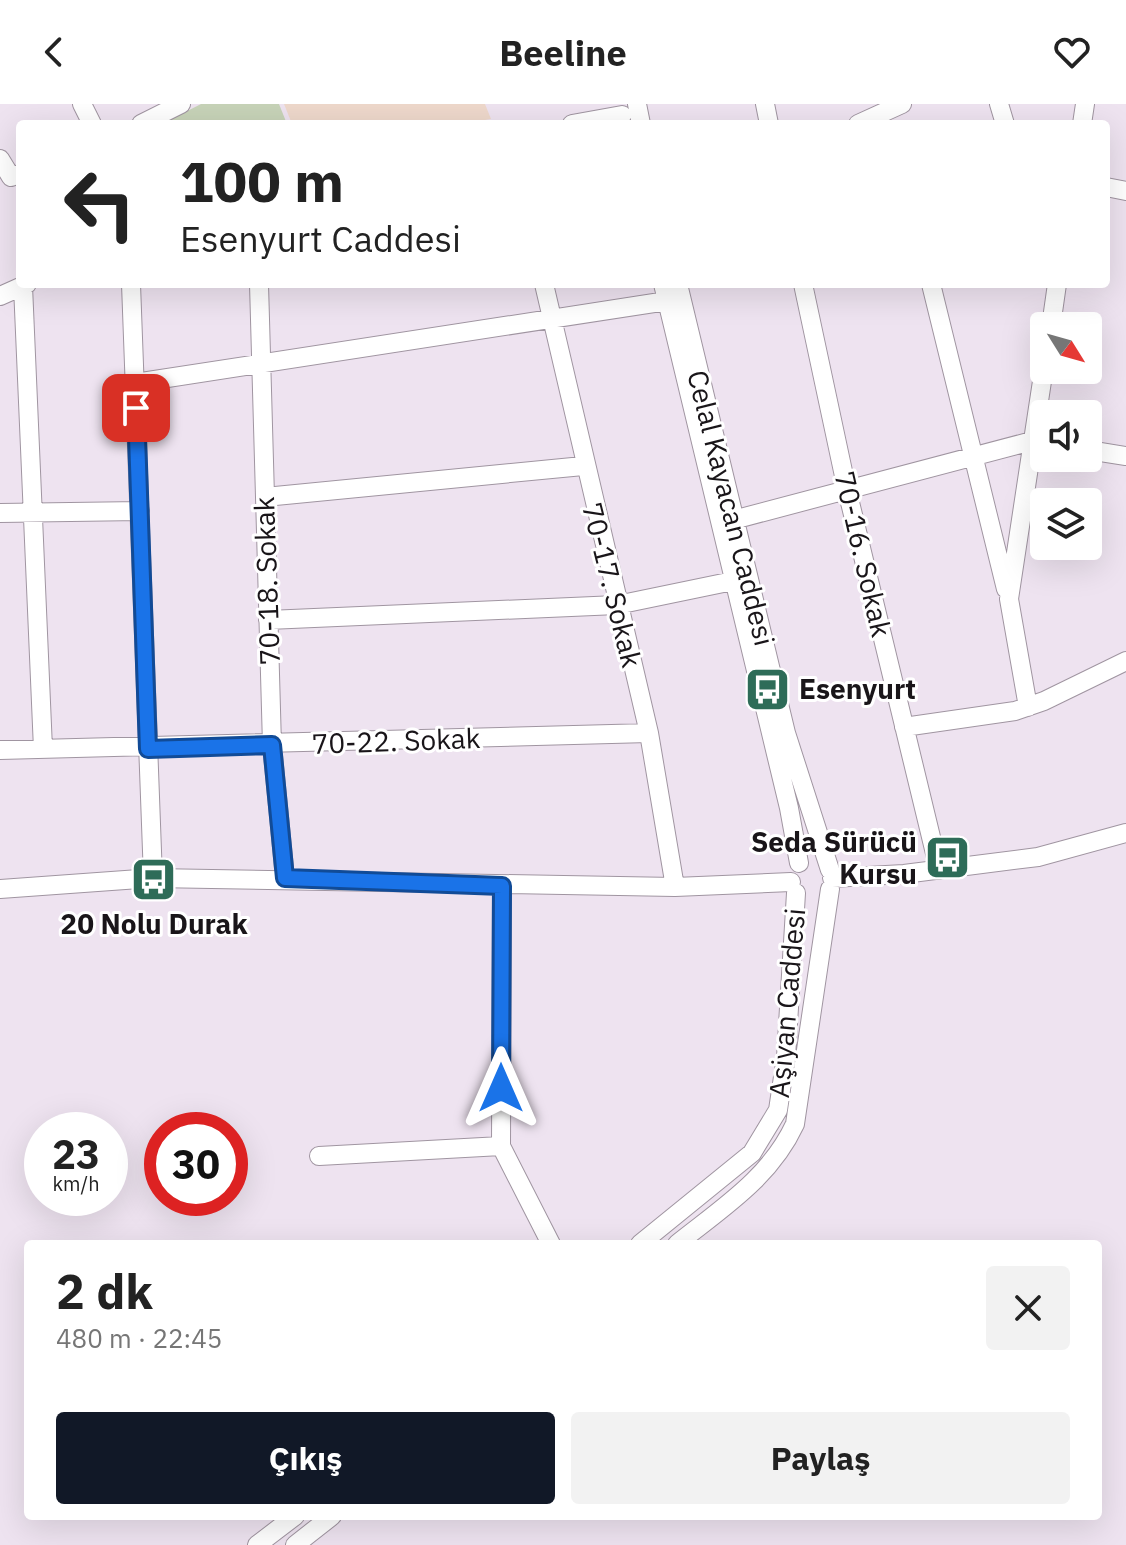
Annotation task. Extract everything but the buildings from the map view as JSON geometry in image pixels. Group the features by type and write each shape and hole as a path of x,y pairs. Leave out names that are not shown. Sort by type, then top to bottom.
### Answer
{"street":[{"path":"149,120 181,104"},
{"path":"590,120 626,112"},
{"path":"871,120 894,113"},
{"path":"0,159 11,177 16,175"},
{"path":"25,288 43,749"},
{"path":"131,288 153,878"},
{"name":"70-18. Sokak","path":"259,288 272,745 285,878"},
{"name":"70-17. Sokak","path":"545,288 583,466 649,733 675,887"},
{"name":"Celal Kayacan Caddesi","path":"679,288 786,733 831,879"},
{"name":"70-16. Sokak","path":"804,288 847,490 939,870"},
{"path":"932,288 1009,599 1028,707"},
{"path":"1053,312 1056,288"},
{"path":"135,383 552,320 665,292"},
{"name":"Celal Kayacan Caddesi","path":"665,292 789,808 799,863"},
{"path":"733,520 1030,444"},
{"path":"1102,452 1126,456"},
{"path":"265,497 583,466"},
{"path":"1009,599 1032,472"},
{"path":"0,513 140,511"},
{"path":"268,620 617,605 733,581"},
{"path":"904,727 1028,707 1126,661"},
{"name":"70-22. Sokak","path":"0,750 148,749 649,733"},
{"path":"0,889 153,878 285,878 502,886 793,887 814,900 831,879 939,870 1038,857 1126,833"},
{"path":"799,863 819,860 831,879"},
{"name":"Aşiyan Caddesi","path":"645,1240 752,1153 778,1110 786,1057 793,887 799,863"},
{"name":"Aşiyan Caddesi","path":"682,1240 761,1176 784,1149 795,1124 831,879"},
{"path":"502,886 501,1146 549,1240"},
{"path":"319,1156 501,1146"},
{"path":"257,1545 290,1520"},
{"path":"295,1545 327,1520"}],"shaded area":[{"path":"284,104 485,104 491,119 485,120 290,120"}],"green space":[{"path":"201,104 279,104 285,120 170,120"}],"place":[{"name":"Esenyurt","path":"768,689"},
{"name":"Seda Sürücü Kursu","path":"948,858"},
{"name":"20 Nolu Durak","path":"154,879"}],"route":[{"path":"136,408 148,749 272,745 285,878 502,886 501,1088"}]}
